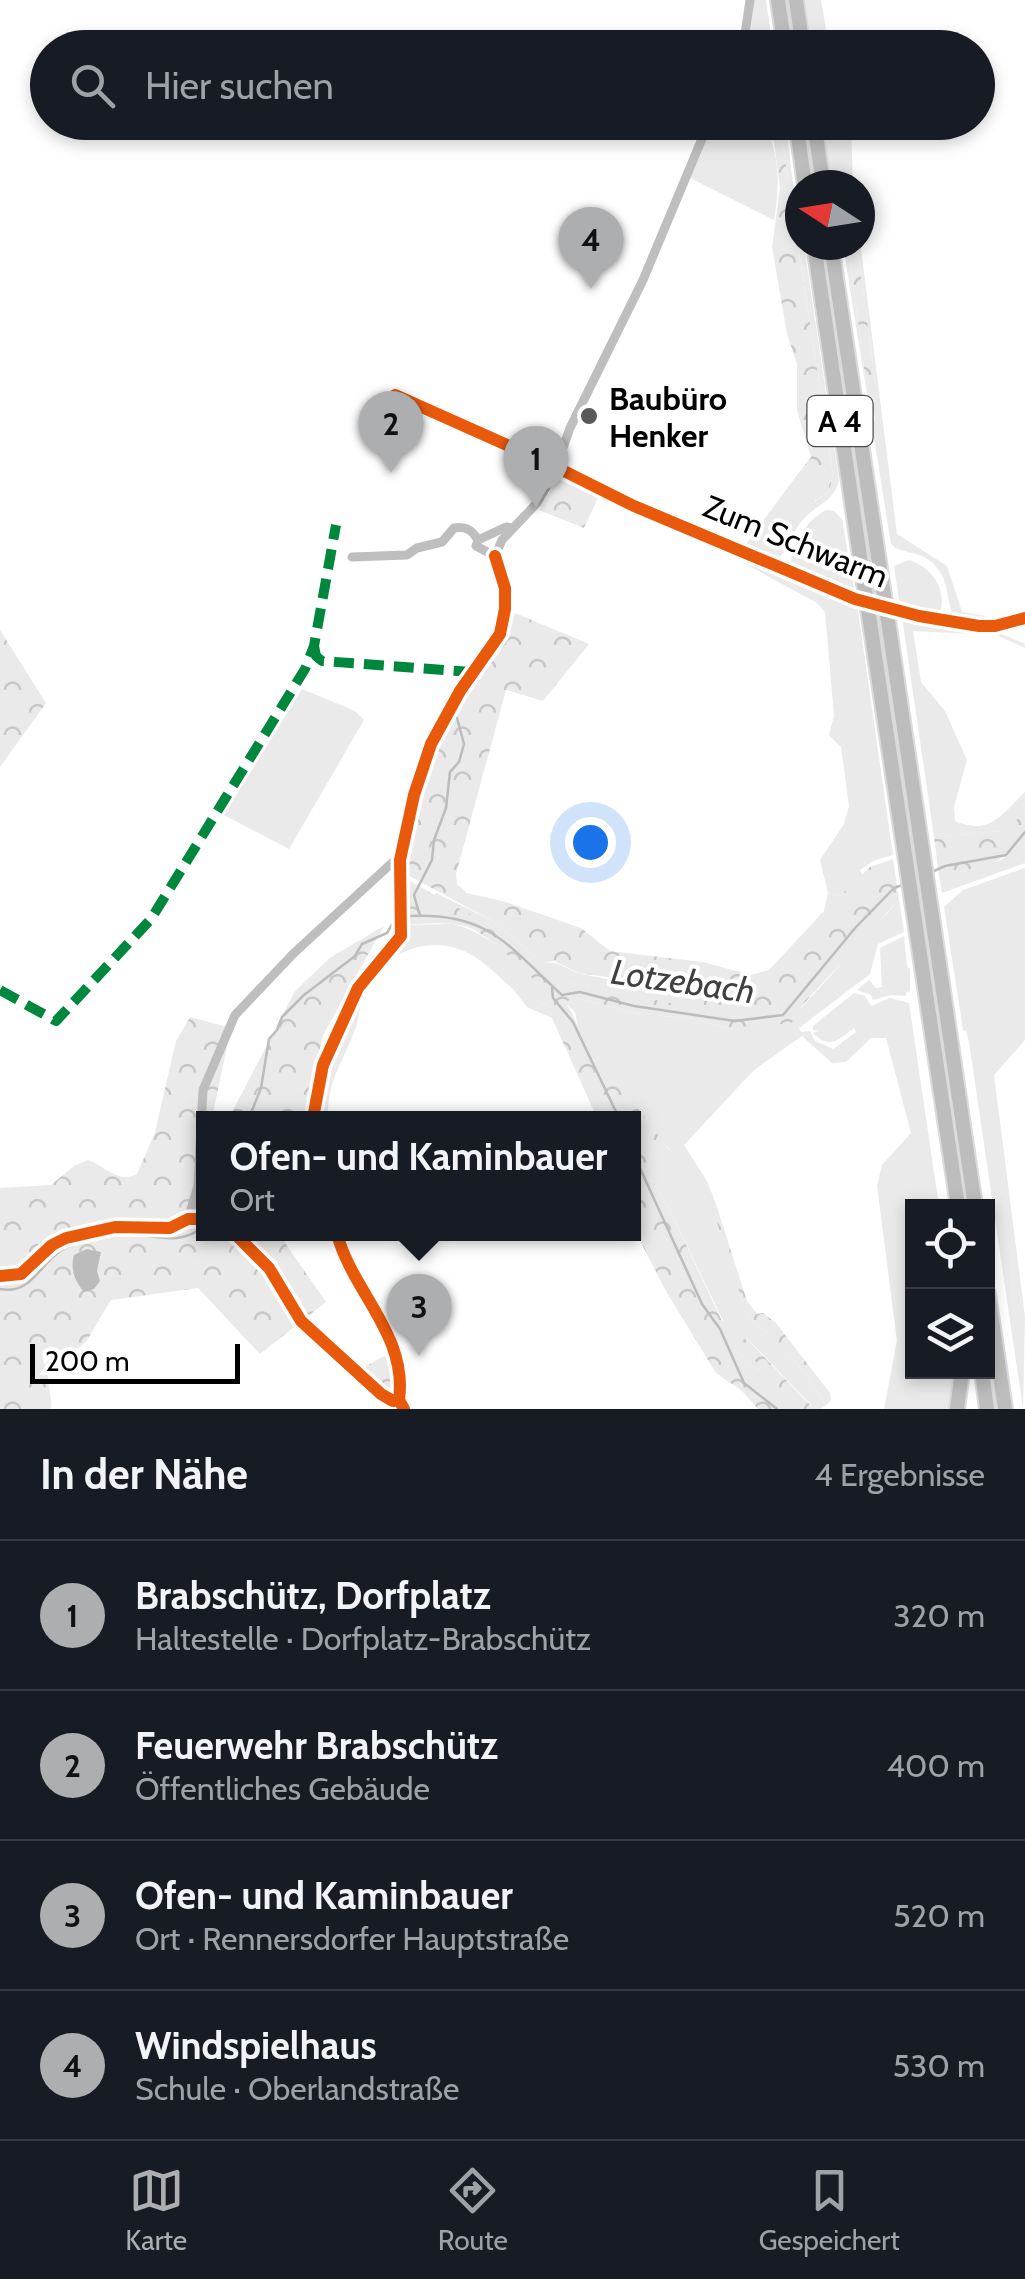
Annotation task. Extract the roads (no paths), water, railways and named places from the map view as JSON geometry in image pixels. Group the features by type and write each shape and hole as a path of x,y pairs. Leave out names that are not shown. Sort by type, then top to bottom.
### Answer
{"highway":[{"path":"778,0 782,30"},
{"path":"796,0 800,30"},
{"path":"799,140 803,170"},
{"path":"817,140 821,170"},
{"name":"A 4","path":"816,260 957,1199"},
{"name":"A 4","path":"834,260 973,1199"},
{"path":"995,1344 1004,1409"},
{"path":"956,1409 961,1379"},
{"path":"983,1379 987,1409"}],"street":[{"path":"746,30 750,0"},
{"path":"495,556 502,540 537,503 556,466 570,428 643,280 701,140"},
{"name":"Zum Schwarm","path":"395,396 556,466 634,506 855,599 978,626 1025,618"},
{"path":"314,1111 323,1065 358,988 401,936 400,860 414,794 431,744 460,690 500,634 505,609 495,556 462,527 448,532 442,542 416,548 407,555 352,557"},
{"path":"466,554 477,543 506,527 512,528"},
{"path":"203,1111 204,1090 235,1015 342,907 394,861 400,860"},
{"path":"188,1220 196,1193"},
{"path":"0,1276 21,1274 52,1245 66,1238 116,1227 170,1228 196,1220"},
{"path":"242,1241 268,1268 301,1321 381,1394 401,1404 392,1338 358,1283 340,1241"}],"waterway":[{"path":"419,913 414,895 432,860 434,840 446,808 450,772 459,762 464,744 457,718"},
{"name":"Lotzebach","path":"932,872 1006,855 1025,832"},
{"name":"Lotzebach","path":"409,916 436,916 478,926 511,947 562,995 580,992 634,1006 735,1021 783,1015 856,927 894,888 902,885"},
{"name":"Lotzebach","path":"252,1111 261,1088 269,1039 282,1017 355,956 362,944 387,933 394,921"},
{"path":"552,988 553,998 573,1022 616,1111"},
{"path":"641,1170 702,1304 720,1329 744,1383 777,1409"},
{"name":"Lotzebach","path":"0,1289 11,1290 28,1283 54,1256 75,1244 124,1234 178,1238 196,1231"}],"place":[{"name":"Windspielhaus","path":"591,289"},
{"name":"Baubüro Henker","path":"589,416"},
{"name":"Feuerwehr Brabschütz","path":"391,473"},
{"name":"Brabschütz, Dorfplatz","path":"536,508"},
{"name":"Ofen- und Kaminbauer","path":"419,1356"}]}
